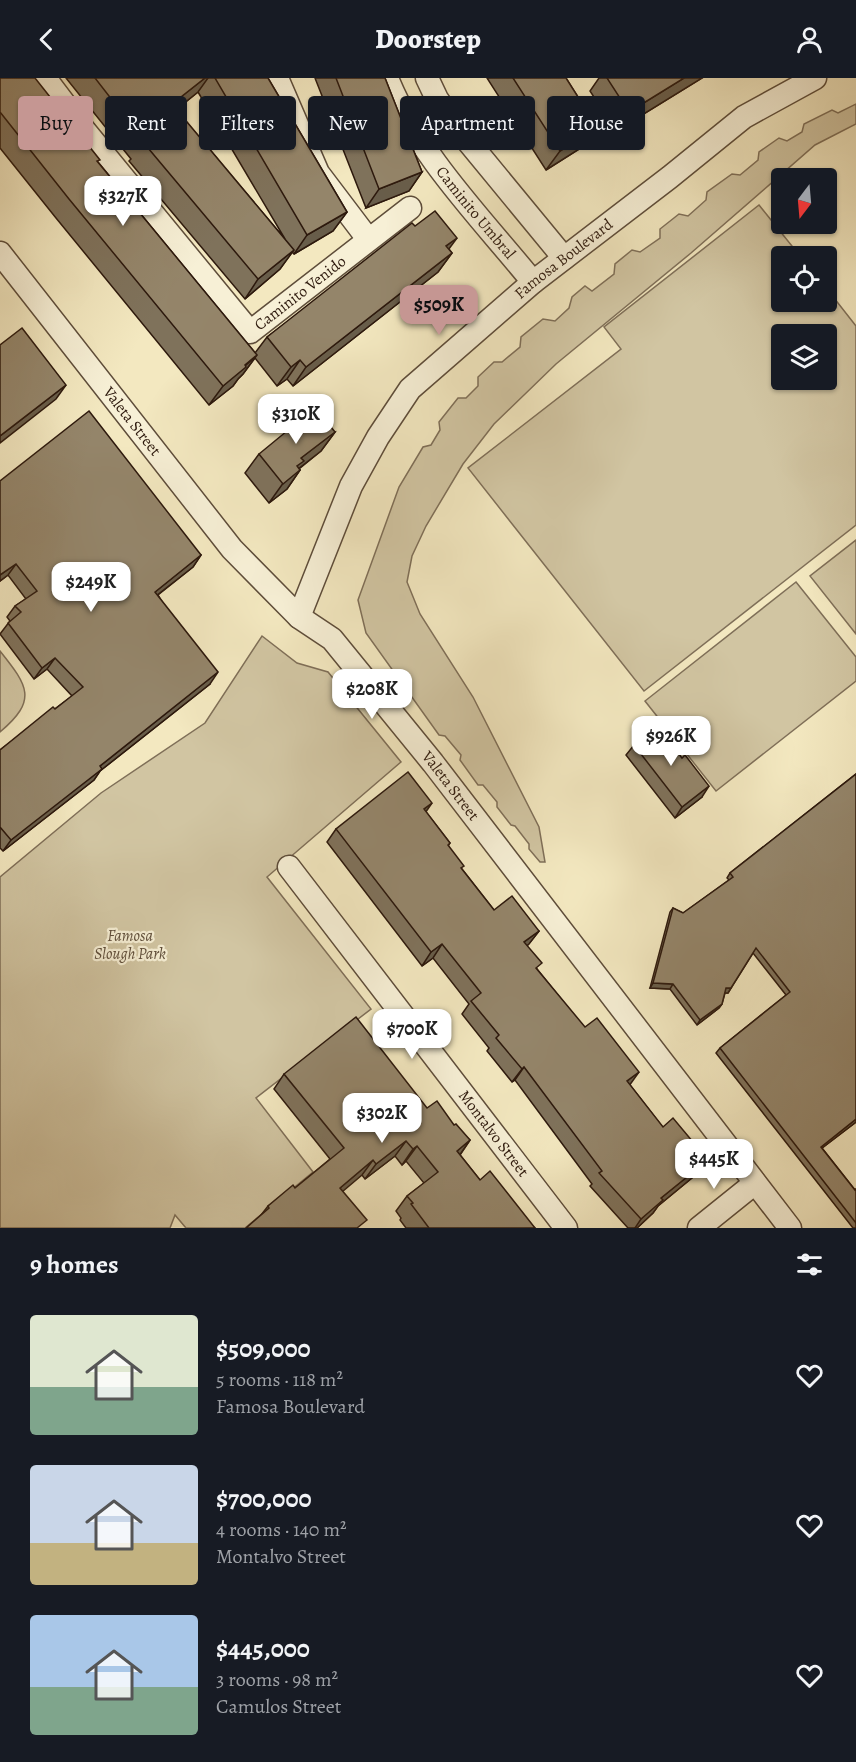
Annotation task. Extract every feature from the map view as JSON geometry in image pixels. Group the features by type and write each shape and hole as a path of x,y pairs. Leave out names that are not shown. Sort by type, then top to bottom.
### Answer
{"street":[{"name":"Caminito Venido","path":"45,78 135,194 250,332 410,208"},
{"path":"277,78 318,173 368,239"},
{"name":"Caminito Umbral","path":"387,78 409,125 428,153 533,282"},
{"path":"427,78 437,99 457,128 564,258"},
{"name":"Famosa Boulevard","path":"299,617 351,486 378,437 410,389 533,282 744,117 815,78"},
{"name":"Valeta Street","path":"0,253 232,549 299,617 332,639 433,763 790,1228"},
{"name":"Montalvo Street","path":"289,867 566,1228"},
{"path":"699,1228 755,1183"}],"green space":[{"path":"856,104 856,124 815,145 789,168 771,168 771,183 691,253 556,364 494,424 463,464 426,526 412,556 407,582 420,614 473,697 539,827 545,862 540,862 515,826 511,825 497,807 497,802 483,785 478,785 460,760 461,755 445,736 439,735 366,633 358,600 399,487 423,447 431,445 440,430 439,422 458,398 466,398 478,386 478,377 494,362 502,362 520,347 521,337 543,319 555,321 569,308 572,297 585,286 592,291 614,274 615,264 632,250 640,252 660,238 660,229 679,214 688,216 706,200 707,192 732,174 740,175 758,160 759,152 779,138 787,141 802,132 804,124 832,110 838,113"},
{"path":"759,205 771,220 771,234 782,234 792,246 771,246 771,312 837,312 837,302 856,326 856,525 644,691 468,468 621,349 604,327"},
{"path":"856,540 856,634 810,576"},
{"path":"796,582 856,657 856,681 716,791 645,701"},
{"name":"Famosa Slough Park","path":"262,636 297,663 328,672 401,762 267,877 371,1009 256,1098 313,1172 245,1228 186,1228 175,1215 170,1228 0,1228 0,877 101,793 205,723"},
{"path":"0,651 17,674 25,693 20,711 0,732"}],"building":[{"path":"0,78 35,78 49,96 18,96 18,135 0,112"},
{"path":"95,78 205,78 182,96 109,96"},
{"path":"215,78 268,78 279,96 226,96"},
{"path":"336,78 385,78 400,116 400,150 413,150 422,172 379,189 364,150 388,150 388,96 343,96"},
{"path":"513,78 566,78 577,96 547,96 547,131 535,112 535,96 525,96"},
{"path":"607,78 684,78 645,102 645,96 619,96"},
{"path":"187,122 199,136 199,150 210,150 294,250 258,279 150,150 187,150"},
{"path":"296,125 308,146 308,150 310,150 347,212 307,235 257,150 296,150"},
{"path":"30,150 92,150 100,160 97,161 257,355 223,386"},
{"path":"435,211 457,238 446,246 452,253 306,367 300,360 291,367 267,337 412,223 415,226"},
{"path":"22,328 66,385 0,436 0,345"},
{"path":"315,408 335,432 301,458 304,461 297,466 300,470 283,484 259,454"},
{"path":"89,411 201,555 155,592 218,672 100,766 102,769 11,840 0,827 0,750 53,707 55,709 83,687 55,658 42,668 8,623 21,612 15,606 37,591 16,564 0,575 0,481"},
{"path":"657,725 682,758 685,755 709,786 682,807 634,745"},
{"path":"408,772 432,803 424,809 450,843 448,845 464,866 461,868 494,910 512,896 539,931 524,942 542,963 536,968 585,1027 597,1018 639,1072 627,1081 663,1127 673,1118 708,1160 661,1198 663,1200 641,1219 599,1173 602,1171 524,1067 522,1069 496,1038 499,1035 471,1001 481,993 442,944 431,952 336,829"},
{"path":"856,774 856,1119 821,1147 856,1189 856,1223 720,1048 790,992 756,948 731,988 726,988 722,1004 700,1020 673,984 653,983 673,908 683,913 733,877 730,873"},
{"path":"356,1017 427,1108 437,1101 454,1125 456,1124 470,1140 457,1151 480,1180 490,1171 535,1228 429,1228 407,1196 438,1172 417,1146 413,1149 406,1141 376,1164 373,1160 340,1188 367,1220 357,1228 246,1228 293,1185 295,1188 344,1148 284,1074"}]}
